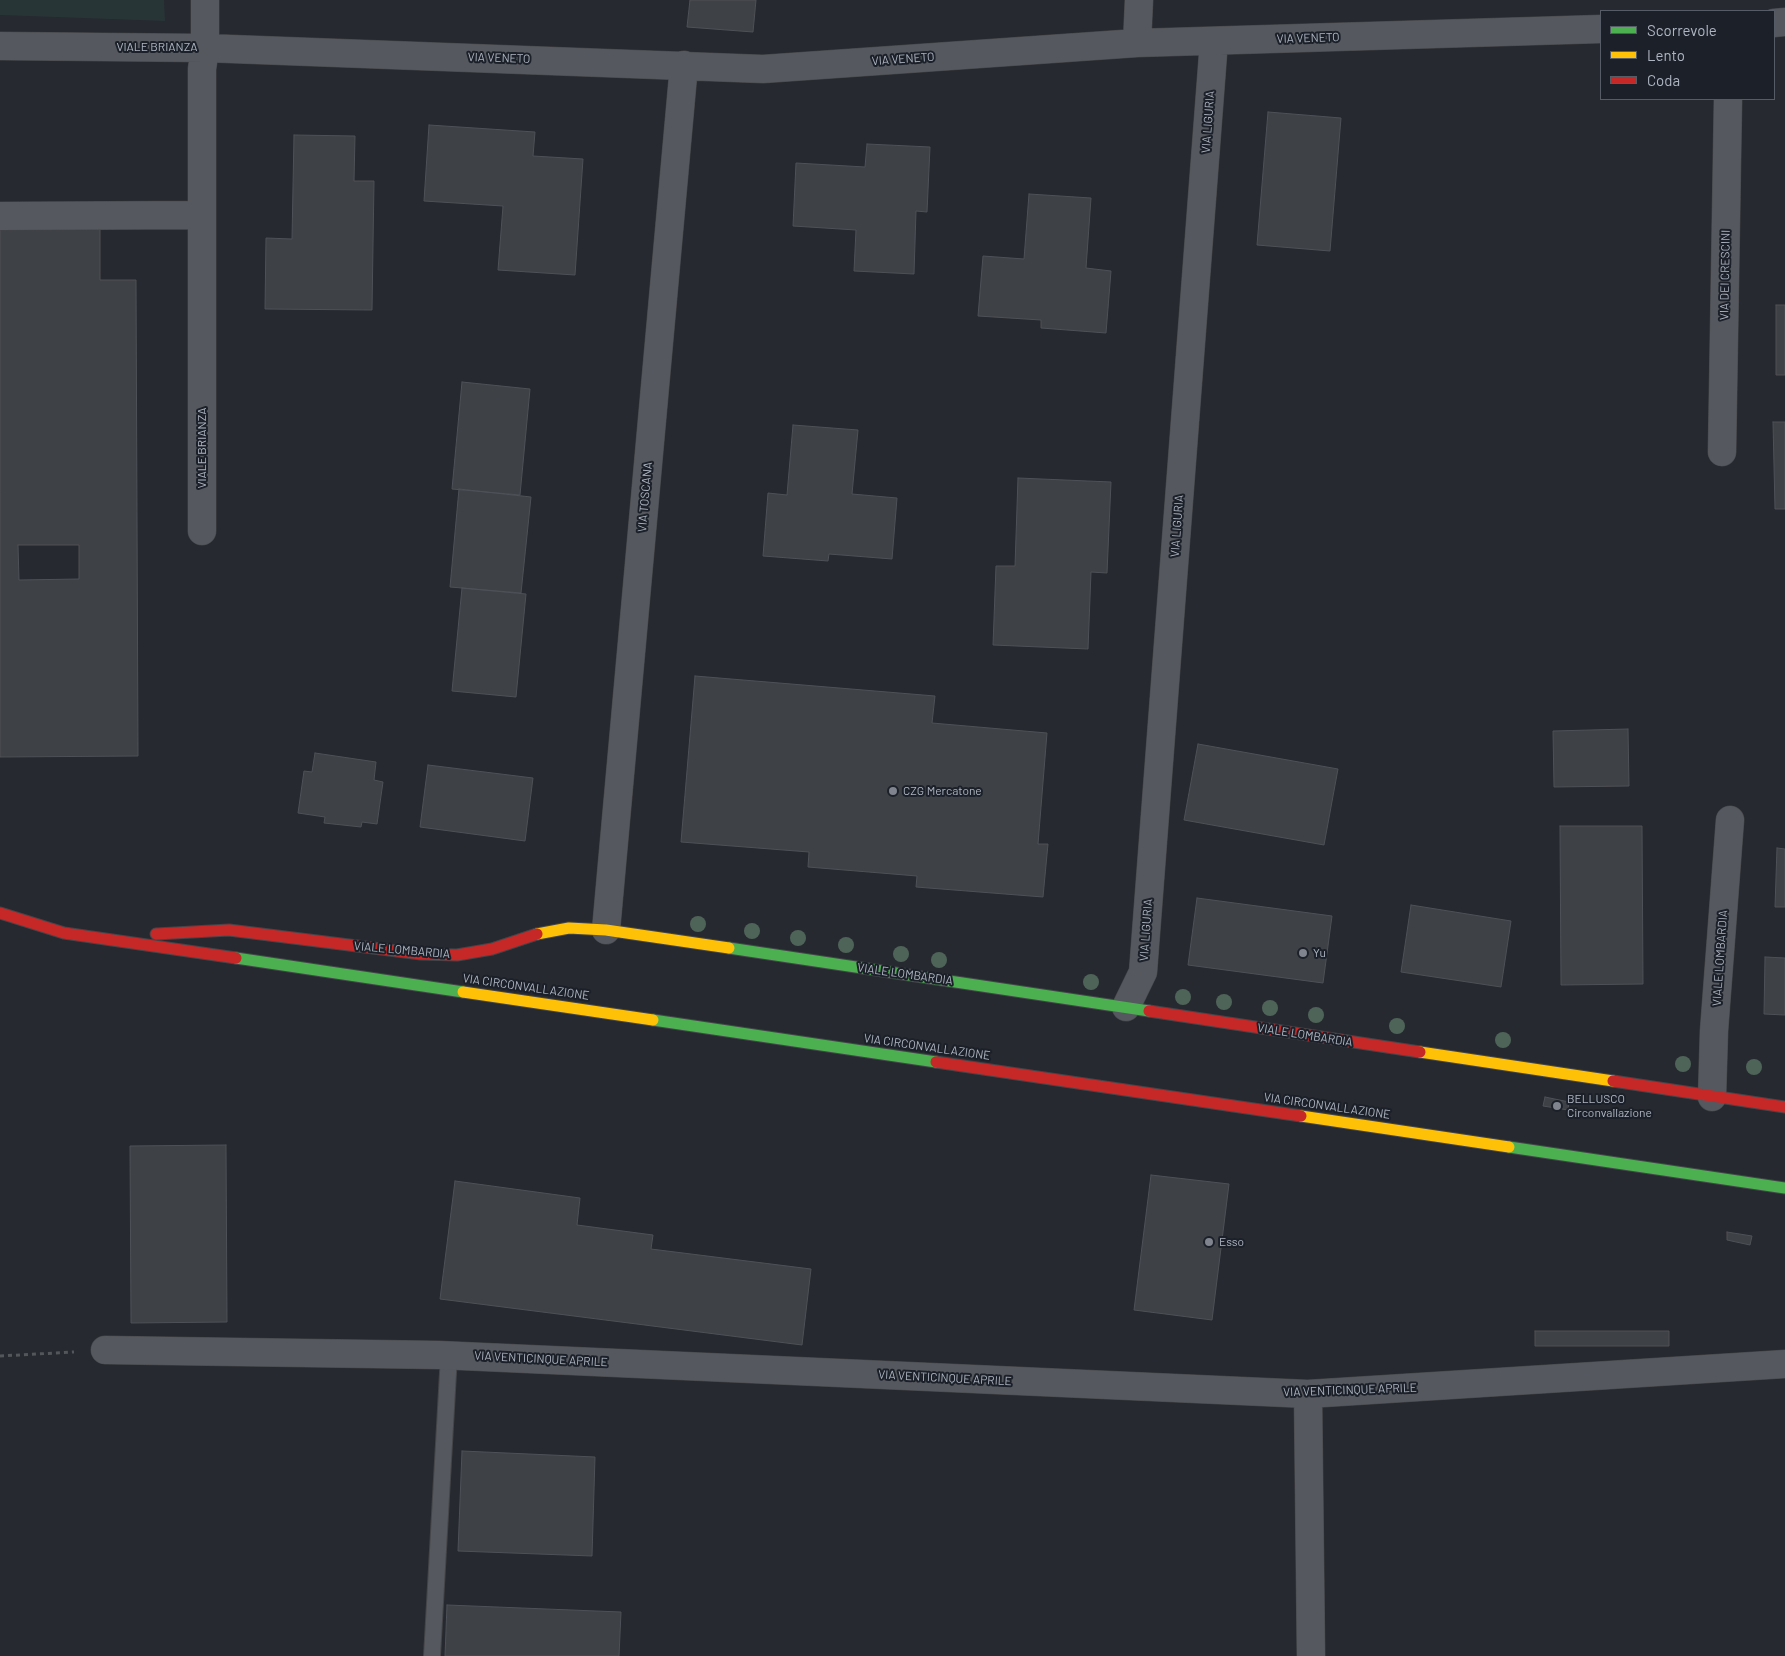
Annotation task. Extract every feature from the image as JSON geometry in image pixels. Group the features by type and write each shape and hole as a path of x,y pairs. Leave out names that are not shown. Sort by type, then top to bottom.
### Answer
{"main road":[{"name":"VIA CIRCONVALLAZIONE","path":"0,914 64,933"},
{"name":"VIALE LOMBARDIA","path":"98,937 229,930 421,954 457,955 492,949 535,934 569,928 606,930 1785,1107"},
{"name":"VIA CIRCONVALLAZIONE","path":"28,934 64,933 98,937 1785,1188"}],"street":[{"path":"205,0 206,48"},
{"path":"1137,43 1139,0"},
{"name":"VIA VENETO","path":"206,48 763,69 1137,43 1600,29"},
{"name":"VIA LIGURIA","path":"1126,1007 1143,972 1214,41"},
{"name":"VIALE BRIANZA","path":"0,46 206,48 202,69 202,531"},
{"name":"VIA TOSCANA","path":"606,930 684,65"},
{"name":"VIA DEI CRESCINI","path":"1722,452 1728,100"},
{"path":"0,216 202,215"},
{"name":"VIALE LOMBARDIA","path":"1712,1097 1714,1031 1730,820"},
{"name":"VIA VENTICINQUE APRILE","path":"105,1350 449,1355 1308,1394 1785,1364"},
{"path":"1308,1394 1311,1656"}],"lane":[{"path":"432,1656 449,1355"}],"path":[{"path":"0,1356 105,1350"}],"shaded area":[{"path":"0,0 164,0 165,21 0,15"}],"building":[{"path":"690,0 756,0 753,32 687,27"},
{"path":"1268,112 1341,118 1330,251 1257,245"},
{"path":"429,125 535,132 533,156 583,159 575,275 498,270 503,206 424,201"},
{"path":"294,135 355,136 354,181 374,181 372,310 265,309 266,238 292,239"},
{"path":"867,144 930,147 927,212 916,211 914,274 854,271 856,230 793,226 796,163 865,167"},
{"path":"1029,194 1091,198 1086,268 1111,271 1106,333 1041,328 1041,320 978,316 983,256 1024,259"},
{"path":"100,227 100,280 136,280 138,756 0,757 0,228","holes":["18,545 79,545 79,579 19,580"]},
{"path":"1776,305 1785,305 1785,375 1776,375"},
{"path":"462,382 530,389 520,495 452,489"},
{"path":"1773,422 1785,422 1785,509 1775,509"},
{"path":"793,425 858,430 852,494 897,498 892,559 829,554 828,561 763,556 768,493 787,495"},
{"path":"1018,478 1111,482 1107,573 1091,572 1088,649 993,645 996,566 1015,566"},
{"path":"459,489 531,497 521,593 450,587"},
{"path":"462,588 526,594 516,697 452,691"},
{"path":"695,676 935,696 932,723 1047,733 1038,844 1048,844 1043,897 916,887 917,876 808,867 809,852 681,842"},
{"path":"1628,729 1629,786 1554,787 1553,731"},
{"path":"1198,744 1338,769 1324,845 1184,820"},
{"path":"315,753 376,762 374,780 383,782 377,824 362,822 361,827 324,823 325,817 298,813 304,771 312,772"},
{"path":"428,765 533,778 525,841 420,827"},
{"path":"1560,826 1642,826 1643,984 1561,985"},
{"path":"1777,848 1785,849 1785,907 1775,907"},
{"path":"1197,898 1332,916 1323,983 1188,965"},
{"path":"1411,905 1511,921 1501,987 1401,972"},
{"path":"1765,957 1785,958 1785,1015 1764,1014"},
{"path":"1545,1097 1569,1102 1568,1110 1543,1106"},
{"path":"226,1145 227,1322 131,1323 130,1146"},
{"path":"1151,1175 1229,1184 1212,1320 1134,1310"},
{"path":"455,1181 580,1198 577,1225 653,1235 651,1249 811,1269 802,1345 440,1299"},
{"path":"1727,1232 1752,1236 1750,1245 1727,1240"},
{"path":"1535,1331 1669,1331 1669,1346 1535,1346"},
{"path":"462,1451 595,1457 592,1556 458,1551"},
{"path":"447,1605 621,1612 619,1656 445,1656"}],"traffic: fast":[{"path":"729,948 1149,1011"},
{"path":"236,958 463,992"},
{"path":"653,1020 936,1062"},
{"path":"1509,1147 1785,1188"}],"traffic: slow":[{"path":"537,934 569,928 606,930 729,948"},
{"path":"463,992 653,1020"},
{"path":"1420,1052 1613,1081"},
{"path":"1301,1116 1509,1147"}],"traffic: jam":[{"path":"0,913 64,933 236,958"},
{"path":"156,934 229,930 421,954 457,955 492,949 537,934"},
{"path":"1149,1011 1420,1052"},
{"path":"936,1062 1301,1116"},
{"path":"1613,1081 1785,1107"}],"place":[{"name":"CZG Mercatone","path":"893,791"},
{"name":"Yu","path":"1303,953"},
{"name":"BELLUSCO Circonvallazione","path":"1557,1106"},
{"name":"Esso","path":"1209,1242"}]}
